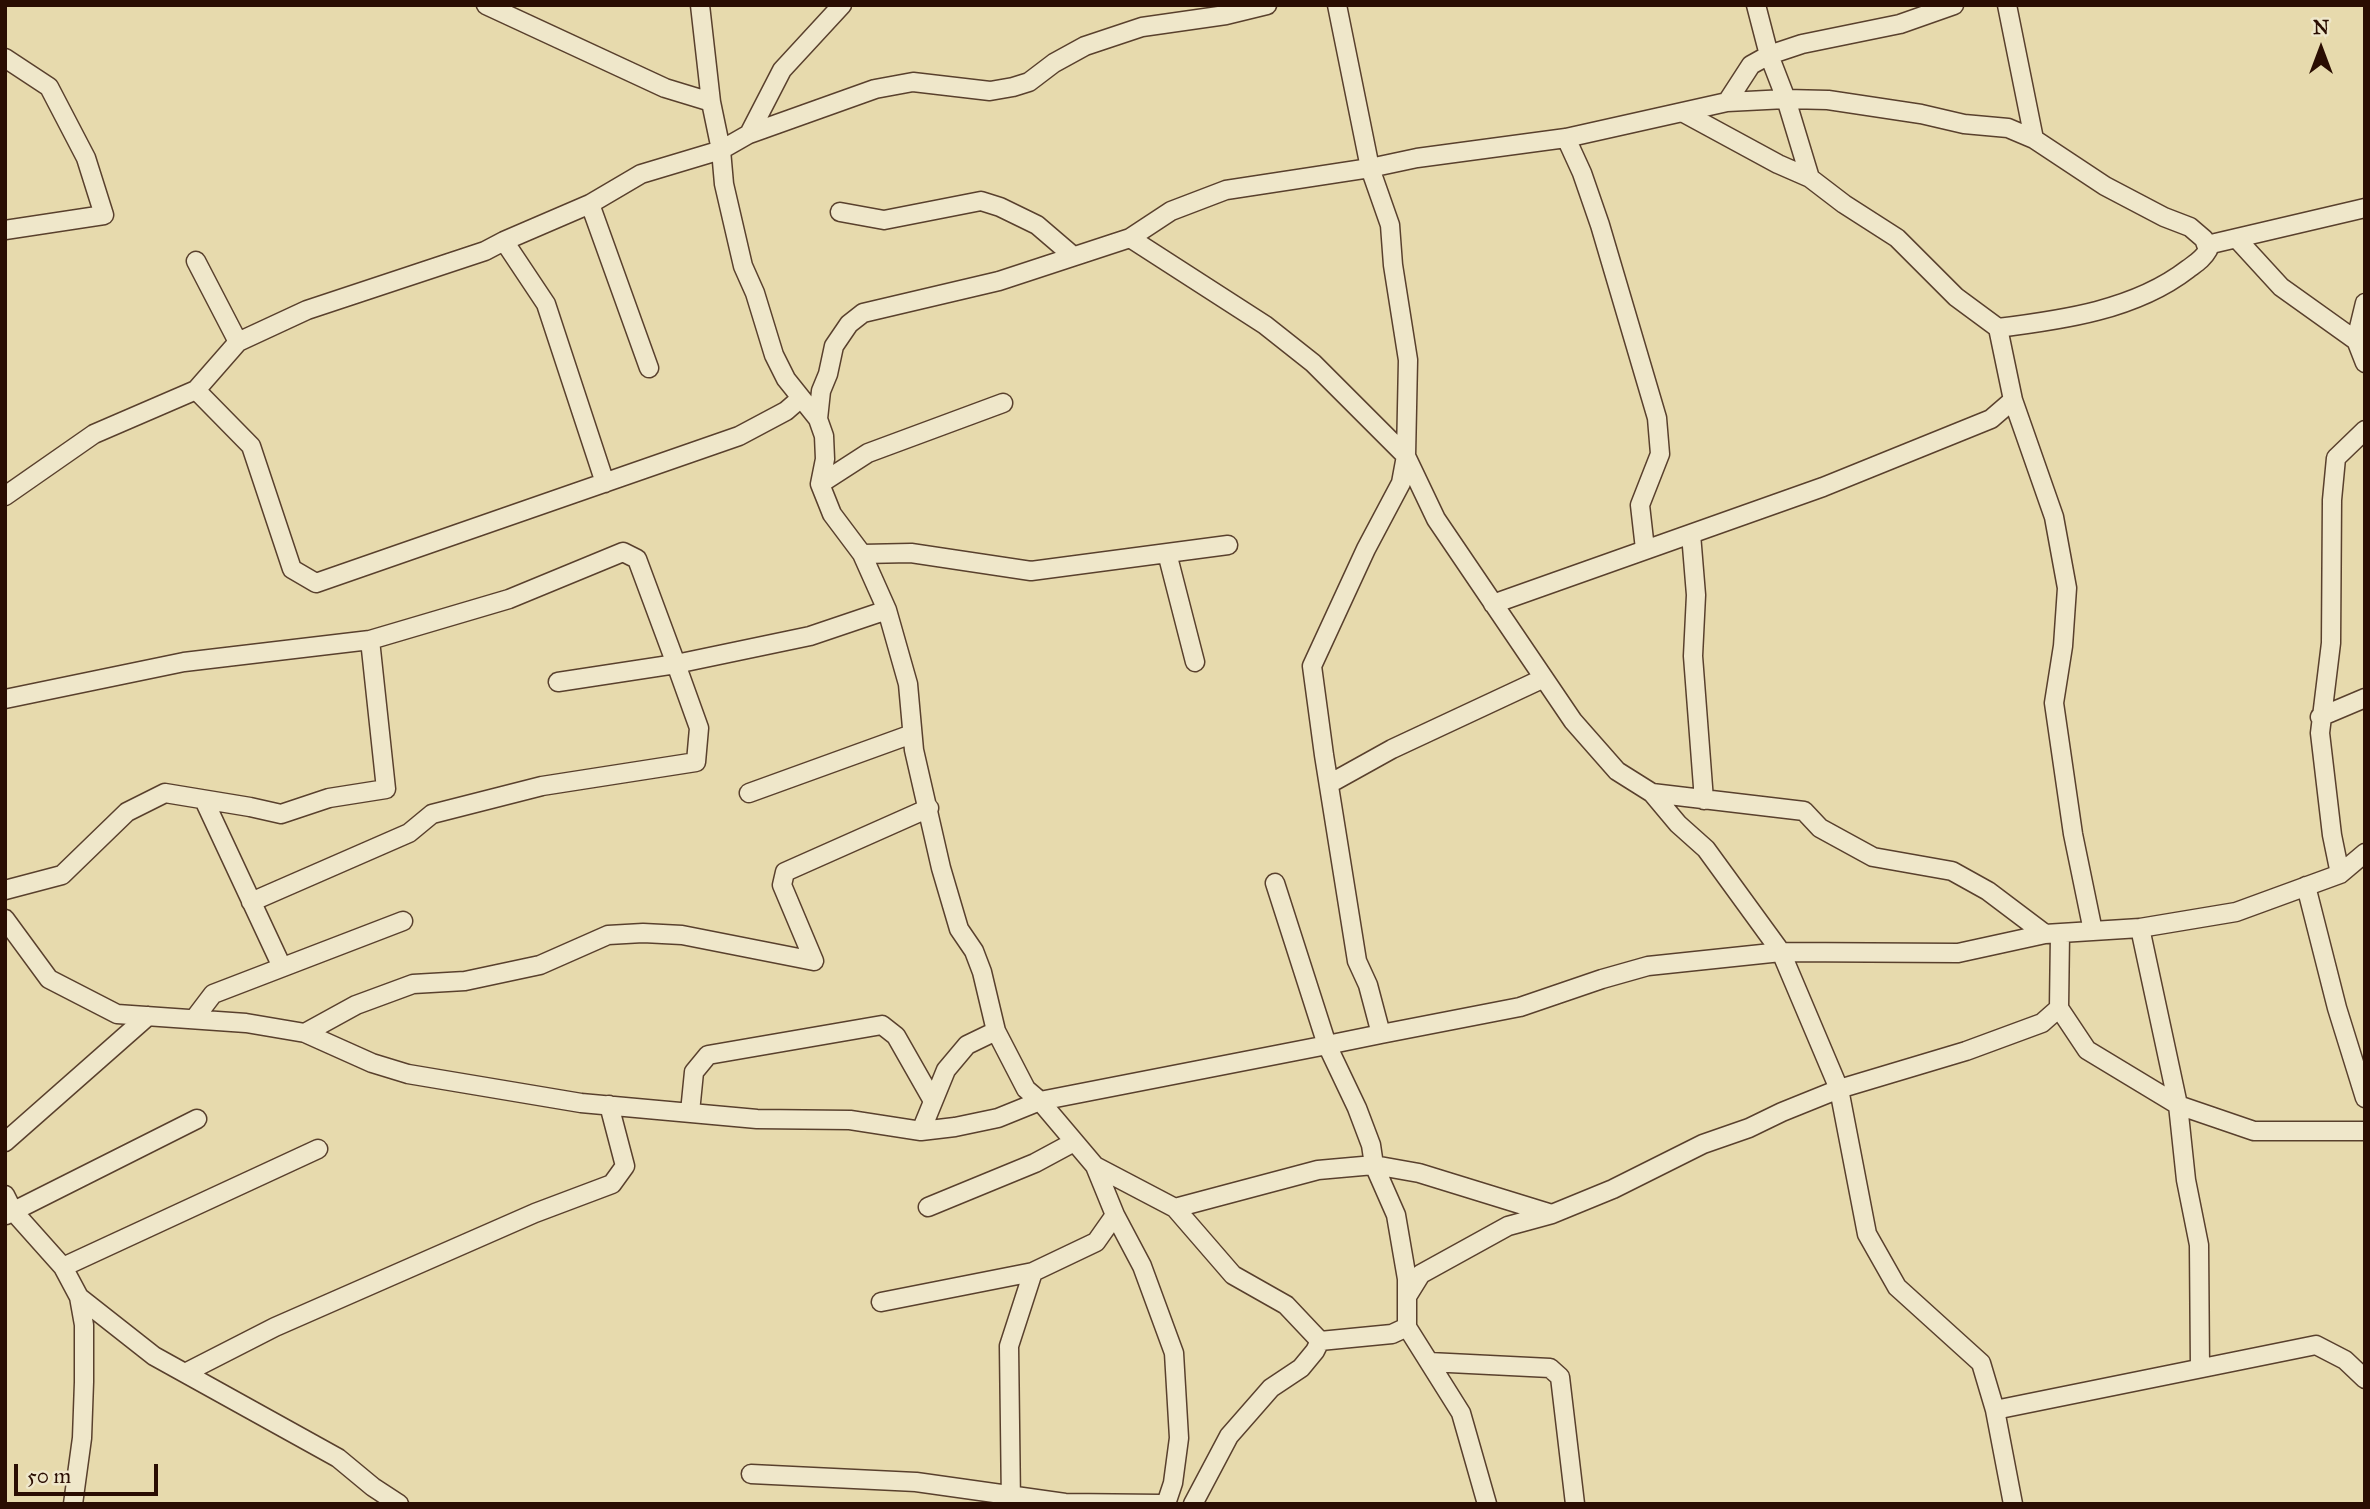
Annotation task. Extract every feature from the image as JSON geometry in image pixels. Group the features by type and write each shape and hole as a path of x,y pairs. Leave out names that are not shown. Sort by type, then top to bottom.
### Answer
{"street":[{"path":"486,5 665,88 711,102"},
{"path":"700,5 724,184 743,266 755,293 774,355 786,379 818,419"},
{"path":"749,134 782,70 842,5"},
{"path":"5,496 94,433 195,390 238,342 307,310 485,251 590,204 641,174 721,150 749,134 875,89 913,82 990,91 1013,87 1029,82 1054,63 1085,47 1142,27 1226,15 1267,5"},
{"path":"1337,5 1370,169 1390,225 1408,360 1406,456 1401,483 1366,549 1312,666 1357,961 1368,985 1381,1034"},
{"path":"1756,5 1769,55 1786,99 1810,178"},
{"path":"1727,102 1751,65 1769,55 1801,44 1900,24 1954,5"},
{"path":"2007,5 2034,139"},
{"path":"5,58 49,87 86,158 104,215 5,230"},
{"path":"751,1474 916,1482 1011,1500 1164,1504 1173,1483 1179,1438 1174,1353 1142,1266 1115,1215 1095,1166 1040,1101 1026,1089 996,1031 982,972 974,951 959,929 942,868 912,734 908,684 887,610 862,554 832,514 820,484 826,448 818,419 821,391 834,346 849,324 863,313 999,281 1130,238 1171,211 1226,190 1370,169 1417,158 1566,138 1727,102 1786,99 1828,100 1921,114 1964,124 2008,128 2034,139 2105,186 2190,228 2204,239 2207,245 2208,250 2204,257 2152,292 2051,322 1998,328"},
{"path":"1684,113 1778,164 1810,178 1844,205 1897,238 1956,297 1998,328 2013,400 2054,517 2067,588 2063,646 2054,703 2071,821 2093,931"},
{"path":"1566,138 1582,173 1600,225 1657,418 1660,454 1640,505 1645,549"},
{"path":"840,212 884,220 981,201 1037,225 1072,256"},
{"path":"590,204 649,368"},
{"path":"2207,245 2365,208"},
{"path":"1130,238 1265,325 1313,363 1406,456 1436,519 1573,720 1617,771 1652,793 1678,824 1706,849 1782,952 1839,1089 1867,1234 1897,1287 1981,1363 1995,1409 2013,1504"},
{"path":"2237,239 2281,287 2361,344"},
{"path":"504,241 546,304 606,483"},
{"path":"196,261 238,342"},
{"path":"2365,303 2361,344 2365,363"},
{"path":"195,390 251,446 292,569 316,583 739,436 786,411 801,398"},
{"path":"1493,604 1824,487 1991,419 2013,400"},
{"path":"820,484 868,453 1003,403"},
{"path":"2340,874 2332,835 2320,733 2331,643 2332,500 2336,458 2365,430"},
{"path":"1691,534 1696,595 1693,656 1704,800"},
{"path":"862,554 911,553 1031,571 1228,545"},
{"path":"5,699 184,662 370,640 509,600 623,552 636,559 699,728 695,762 542,786 432,814 409,833 251,902"},
{"path":"1167,553 1195,662"},
{"path":"558,682 676,664 810,636 887,610"},
{"path":"5,890 62,875 127,812 165,793 281,814 330,798 386,789 370,640"},
{"path":"1328,784 1392,749 1544,678"},
{"path":"2320,717 2365,698"},
{"path":"750,793 912,734"},
{"path":"1652,793 1804,811 1820,828 1873,858 1952,871 1988,891 2052,934"},
{"path":"204,800 282,967"},
{"path":"305,1033 356,1005 413,984 465,981 540,965 608,935 682,935 814,961 782,885 785,872 929,808"},
{"path":"5,919 49,979 117,1014 246,1023 305,1033 372,1063 408,1074 581,1103 757,1119 850,1120 921,1131 998,1118 1040,1101 1520,1007 1648,966 1782,952 1958,953 2052,934 2140,928 2236,912 2340,874 2365,853"},
{"path":"1275,883 1327,1045 1357,1108 1371,1145 1374,1165 1396,1215 1407,1279 1407,1327 1461,1413 1486,1504"},
{"path":"2306,886 2337,1008 2365,1098"},
{"path":"194,1019 213,993 403,921"},
{"path":"2140,928 2178,1105 2186,1180 2199,1245 2200,1368"},
{"path":"2052,934 2059,1008 2087,1050 2178,1105 2255,1131 2365,1130"},
{"path":"1408,1295 1421,1274 1508,1226 1552,1214 1613,1189 1703,1144 1749,1128 1839,1089 1966,1051 2042,1023 2059,1008"},
{"path":"5,1142 148,1016"},
{"path":"691,1112 694,1072 708,1055 881,1025 896,1036 933,1101"},
{"path":"921,1131 946,1070 967,1045 996,1031"},
{"path":"185,1373 275,1327 535,1213 612,1184 625,1167 609,1105"},
{"path":"73,1504 82,1438 85,1382 84,1325 79,1297 62,1267 8,1207 197,1119"},
{"path":"928,1207 1035,1163 1074,1142"},
{"path":"62,1267 318,1149"},
{"path":"1175,1208 1318,1170 1374,1165 1419,1173 1552,1214"},
{"path":"1095,1166 1175,1208 1233,1275 1286,1305 1320,1341"},
{"path":"881,1302 1033,1272 1096,1242 1115,1215"},
{"path":"1011,1500 1009,1346 1033,1272"},
{"path":"79,1297 154,1356 338,1458 399,1504"},
{"path":"1320,1341 1392,1334 1407,1327"},
{"path":"1193,1504 1229,1436 1271,1388 1301,1368 1320,1341"},
{"path":"1995,1409 2316,1345 2345,1360 2365,1379"},
{"path":"1429,1362 1550,1368 1560,1377 1575,1504"}]}
